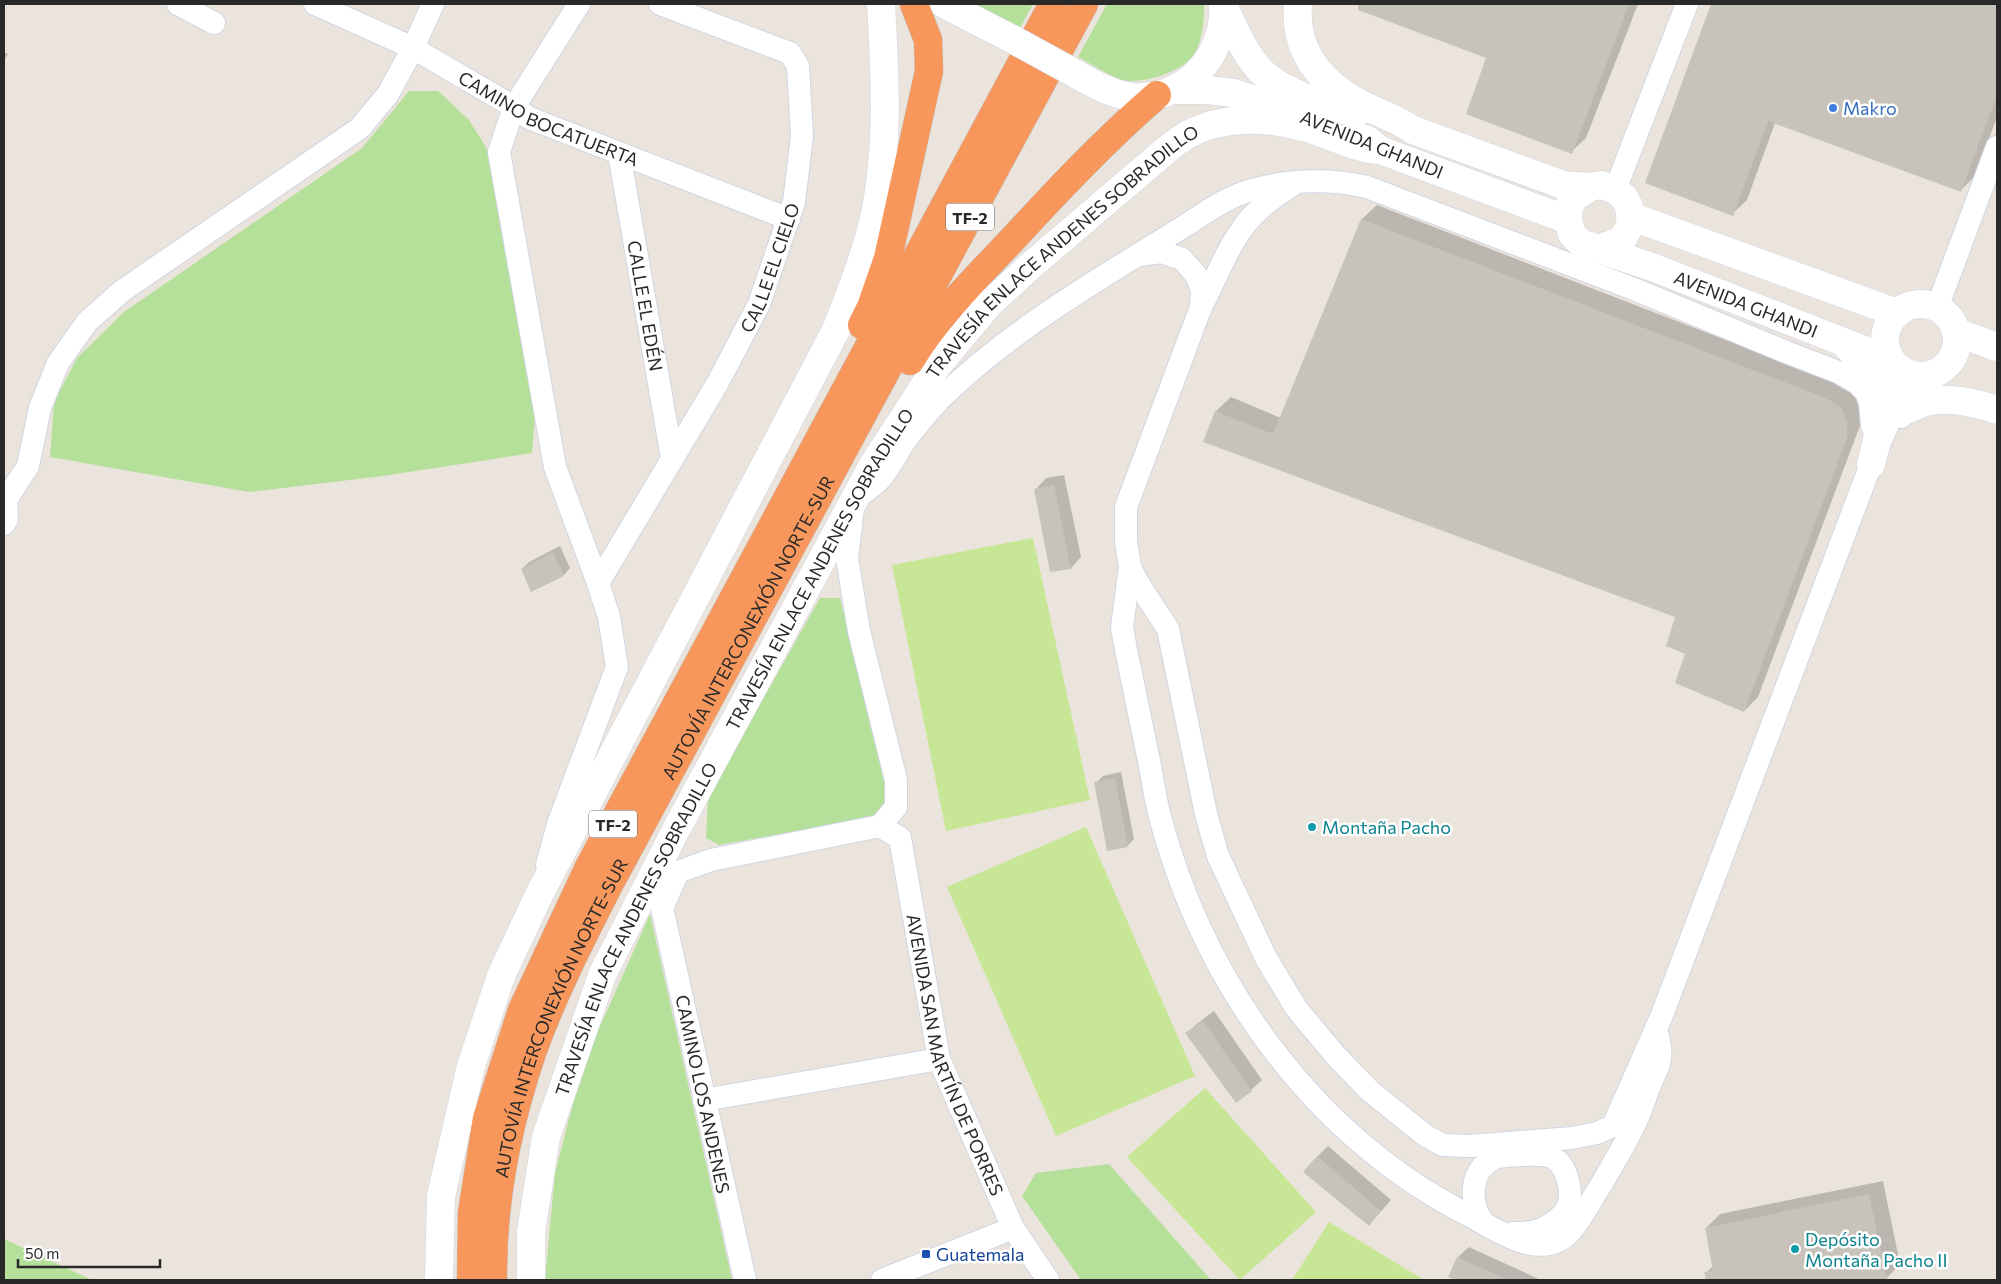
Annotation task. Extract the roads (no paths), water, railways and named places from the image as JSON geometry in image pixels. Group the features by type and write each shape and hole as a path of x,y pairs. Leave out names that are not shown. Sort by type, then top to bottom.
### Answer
{"highway":[{"path":"842,397 847,356 871,307 888,258 929,70 928,40 914,4"},
{"name":"AUTOVÍA INTERCONEXIÓN NORTE-SUR","path":"471,1280 472,1213 487,1118 522,1010 589,867 1053,4"},
{"name":"AUTOVÍA INTERCONEXIÓN NORTE-SUR","path":"493,1280 493,1256 500,1185 512,1119 534,1048 566,973 615,873 1084,4"},
{"path":"855,430 887,401 924,338 952,304 1115,131 1165,92"}],"street":[{"path":"178,4 214,23"},
{"name":"CAMINO BOCATUERTA","path":"315,4 413,48 514,107 528,118 788,219"},
{"path":"4,524 8,519 5,499 28,466 40,408 58,363 87,322 122,291 360,128 388,94 413,48 433,4"},
{"path":"540,895 558,824 617,667 609,617 555,467 499,152 514,107 579,4"},
{"name":"CALLE EL CIELO","path":"598,583 717,384 759,304 794,202 802,136 798,66 790,52 660,4"},
{"path":"439,1280 441,1196 471,1066 501,976 540,895 836,330 859,273 875,214 884,156 885,120 881,4"},
{"name":"AVENIDA GHANDI","path":"944,4 1113,92 1133,97 1165,92 1234,93 1262,100 1367,139 1380,150 1568,220"},
{"path":"1165,92 1193,76 1208,62 1218,42 1223,22 1223,4"},
{"name":"AVENIDA GHANDI","path":"1223,4 1250,55 1261,71 1272,81 1289,90 1396,129 1413,130"},
{"path":"1298,4 1300,33 1305,52 1317,72 1338,90 1365,106 1400,120 1413,130 1589,187 1624,197 1629,206 1631,224 1622,240 1599,249 1581,243 1572,234 1568,220 1569,206 1574,197 1589,187 1687,4"},
{"name":"TRAVESÍA ENLACE ANDENES SOBRADILLO","path":"531,1280 531,1232 546,1137 603,973 678,826 873,465 938,366 959,338 989,304 1028,268 1165,151 1187,135 1211,126 1236,120 1261,119 1307,128 1364,149 1380,150"},
{"path":"1937,308 1997,147"},
{"name":"CALLE EL EDÉN","path":"619,153 672,458"},
{"path":"880,826 896,807 896,780 859,631 847,558 854,500 880,479 907,438 939,400 1007,342 1134,256 1177,231 1201,213 1225,200 1253,190 1295,183 1346,182 1367,187 1634,289 1838,372 1857,383 1866,392 1870,403 1872,419 1871,463"},
{"path":"1295,183 1260,208 1242,228 1226,255 1214,284 1201,307 1126,507 1126,542 1130,567 1138,585 1154,605 1168,629 1206,814 1218,856 1266,958 1296,1008 1335,1055 1370,1091 1426,1136 1443,1145 1470,1146 1572,1138 1597,1133 1613,1126 1656,1028 1871,463 1913,370"},
{"path":"1630,216 1897,314"},
{"name":"AVENIDA GHANDI","path":"1599,249 1652,267 1913,370 1997,400"},
{"path":"1134,256 1162,252 1182,259 1196,276 1202,290 1201,307"},
{"path":"1916,305 1927,305 1937,308 1949,318 1956,332 1955,353 1950,362 1942,369 1913,370 1887,352 1885,341 1890,321 1897,314 1906,307 1916,305"},
{"path":"1956,332 1997,347"},
{"path":"1842,341 1867,369 1879,388 1882,397 1871,463"},
{"path":"1871,463 1904,412 1913,370"},
{"path":"1904,412 1933,400 1963,401 1997,410"},
{"path":"1130,567 1122,627 1160,816 1178,874 1196,919 1216,962 1264,1039 1285,1067 1335,1121 1369,1151 1432,1197 1514,1240 1535,1246 1547,1246 1560,1242 1572,1231 1619,1153 1638,1116 1661,1057 1656,1028"},
{"name":"CAMINO LOS ANDENES","path":"745,1280 662,908 678,872 710,860 880,826"},
{"name":"AVENIDA SAN MARTÍN DE PORRES","path":"880,826 900,838 939,1059 1013,1228 1048,1280"},
{"path":"1537,1154 1553,1158 1560,1163 1567,1175 1571,1193 1567,1210 1555,1223 1539,1231 1523,1234 1492,1228 1475,1212 1472,1196 1476,1178 1483,1164 1497,1157 1587,1148 1609,1142 1623,1128 1637,1096 1646,1067 1646,1052"},
{"path":"704,1100 939,1059"},
{"path":"882,1280 1013,1228"}],"place":[{"name":"Makro","path":"1833,108"},
{"name":"Montaña Pacho","path":"1312,827"},
{"name":"Depósito Montaña Pacho II","path":"1795,1249"},
{"name":"Guatemala","path":"926,1254"}]}
